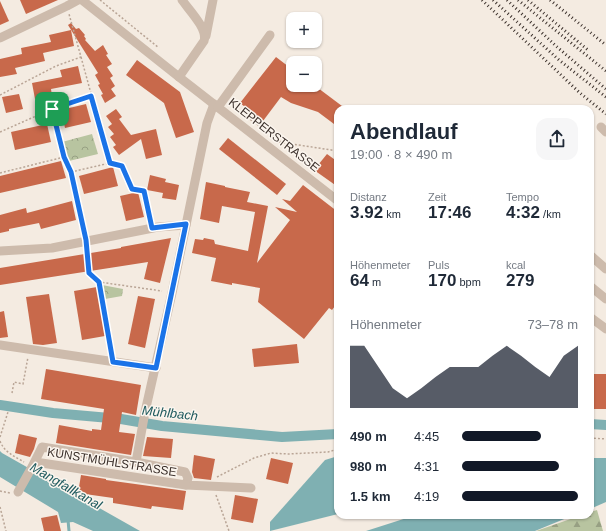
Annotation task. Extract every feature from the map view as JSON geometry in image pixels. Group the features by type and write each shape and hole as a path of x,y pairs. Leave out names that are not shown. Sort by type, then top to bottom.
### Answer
{"street":[{"path":"0,38 78,0"},
{"name":"KLEPPERSTRASSE","path":"82,0 178,77 334,198"},
{"path":"182,0 203,28 206,36"},
{"path":"178,77 204,41 213,0"},
{"name":"KUNSTMÜHLSTRASSE","path":"136,462 141,430 156,368 207,122 216,106 270,35"},
{"path":"0,251 52,248 152,228 186,224"},
{"path":"594,258 606,269"},
{"path":"594,289 606,299"},
{"path":"594,320 605,326"},
{"path":"0,345 156,368"},
{"name":"KUNSTMÜHLSTRASSE","path":"186,485 188,478 185,472 136,462 42,447 34,464 186,485 251,488"},
{"path":"18,492 34,464"}],"path":[{"path":"67,6 110,163"},
{"path":"0,95 56,66 81,57"},
{"path":"0,132 52,109 91,96"},
{"path":"52,109 64,157 71,172 86,240 89,273 99,282 172,293"},
{"path":"242,113 280,141 334,150"},
{"path":"273,150 280,141"},
{"path":"0,173 64,157"},
{"path":"71,172 110,163 122,166 132,189 144,191 152,228"},
{"path":"99,282 113,362"},
{"path":"12,393 14,382 23,384 30,350"},
{"path":"0,437 8,412"},
{"path":"594,438 606,439"},
{"path":"0,441 6,452 34,464"},
{"path":"229,531 212,487 218,476 254,458 272,453 294,454 328,452 334,450"},
{"path":"0,507 6,531"}],"green space":[{"path":"92,134 98,154 69,161 62,142"},
{"path":"102,285 123,289 122,296 105,299"},
{"path":"597,510 603,531 536,531 570,519 594,519 594,511"}],"water":[{"path":"0,451 140,531 93,531 73,522 61,523 58,512 0,477"},
{"path":"334,457 334,515 270,531 270,522 325,460"},
{"path":"594,458 606,458 606,502 594,507"},
{"path":"404,519 564,519 535,531 366,531"}],"building":[{"path":"20,0 58,0 26,14"},
{"path":"0,1 9,21 0,25"},
{"path":"71,23 76,29 79,28 85,35 85,40 95,51 103,45 108,54 106,55 112,64 107,67 113,76 110,78 115,86 111,89 116,96 105,103 101,95 103,94 98,85 100,84 95,75 98,73 68,25"},
{"path":"71,30 74,46 43,53 45,61 15,68 17,74 0,77 0,59 22,54 21,48 51,42 49,35"},
{"path":"276,57 286,65 286,92 322,91 341,105 334,105 334,124 318,112 291,103 281,97 263,121 240,103"},
{"path":"137,60 180,92 194,132 176,138 164,103 126,75"},
{"path":"78,66 82,83 51,89 52,96 35,99 32,83 62,77 60,70"},
{"path":"19,94 23,109 6,113 2,97"},
{"path":"86,104 91,122 65,128 61,110"},
{"path":"116,109 122,117 119,119 131,135 156,129 162,155 146,159 141,139 119,155 113,147 116,145 110,137 114,134 108,127 112,124 106,116"},
{"path":"47,124 51,142 15,150 11,132"},
{"path":"228,138 286,184 277,195 219,149"},
{"path":"327,154 334,159 334,184 314,170"},
{"path":"61,161 66,178 0,193 0,176"},
{"path":"113,167 118,186 84,194 79,176"},
{"path":"150,175 166,179 165,182 179,185 176,200 162,198 163,193 147,190"},
{"path":"206,182 250,192 247,202 268,206 257,263 290,220 275,207 297,212 282,199 290,201 303,185 334,209 334,307 332,310 329,308 304,339 258,302 260,288 211,281 216,258 192,253 195,239 203,240 204,238 214,240 215,244 248,251 255,212 222,206 219,223 200,219"},
{"path":"138,192 144,217 126,221 120,196"},
{"path":"72,201 76,220 41,229 39,223 9,229 9,231 0,233 0,215 26,208 27,213"},
{"path":"171,238 160,283 144,279 148,262 0,285 0,268 121,248"},
{"path":"97,287 105,336 82,340 74,291"},
{"path":"49,294 57,343 43,345 33,344 26,297"},
{"path":"138,296 155,299 145,348 128,344"},
{"path":"4,311 8,337 0,338 0,312"},
{"path":"297,344 299,363 254,367 252,349"},
{"path":"46,369 141,385 136,415 122,412 119,432 135,434 131,455 56,443 59,425 92,431 92,429 101,430 104,409 41,399"},
{"path":"594,374 606,374 606,409 594,409"},
{"path":"19,434 37,438 30,457 15,453"},
{"path":"147,437 173,439 171,458 143,456"},
{"path":"194,455 215,459 211,480 194,478 192,472"},
{"path":"271,458 293,463 288,484 266,479"},
{"path":"81,475 186,491 183,510 152,506 151,509 113,503 113,498 78,493"},
{"path":"235,495 258,499 253,523 231,519"},
{"path":"57,515 61,531 44,531 41,518"}],"waterway":[{"name":"Mühlbach","path":"0,405 53,413 121,419 162,426 282,437 334,434"},
{"name":"Mühlbach","path":"594,424 606,425"},
{"path":"68,520 69,531"}],"railway":[{"path":"482,0 580,93 606,114"},
{"path":"493,0 559,60 606,97"},
{"path":"507,0 556,46 606,89"},
{"path":"518,0 606,71"},
{"path":"528,0 588,50"},
{"path":"550,0 606,45"}],"route":[{"path":"91,96 110,163 122,166 132,189 144,191 152,228 186,224 156,368 113,362 99,282 89,273 86,240 71,172 64,157 52,109 91,96"}],"water label":[{"name":"Mangfallkanal","path":"66,486"}]}
